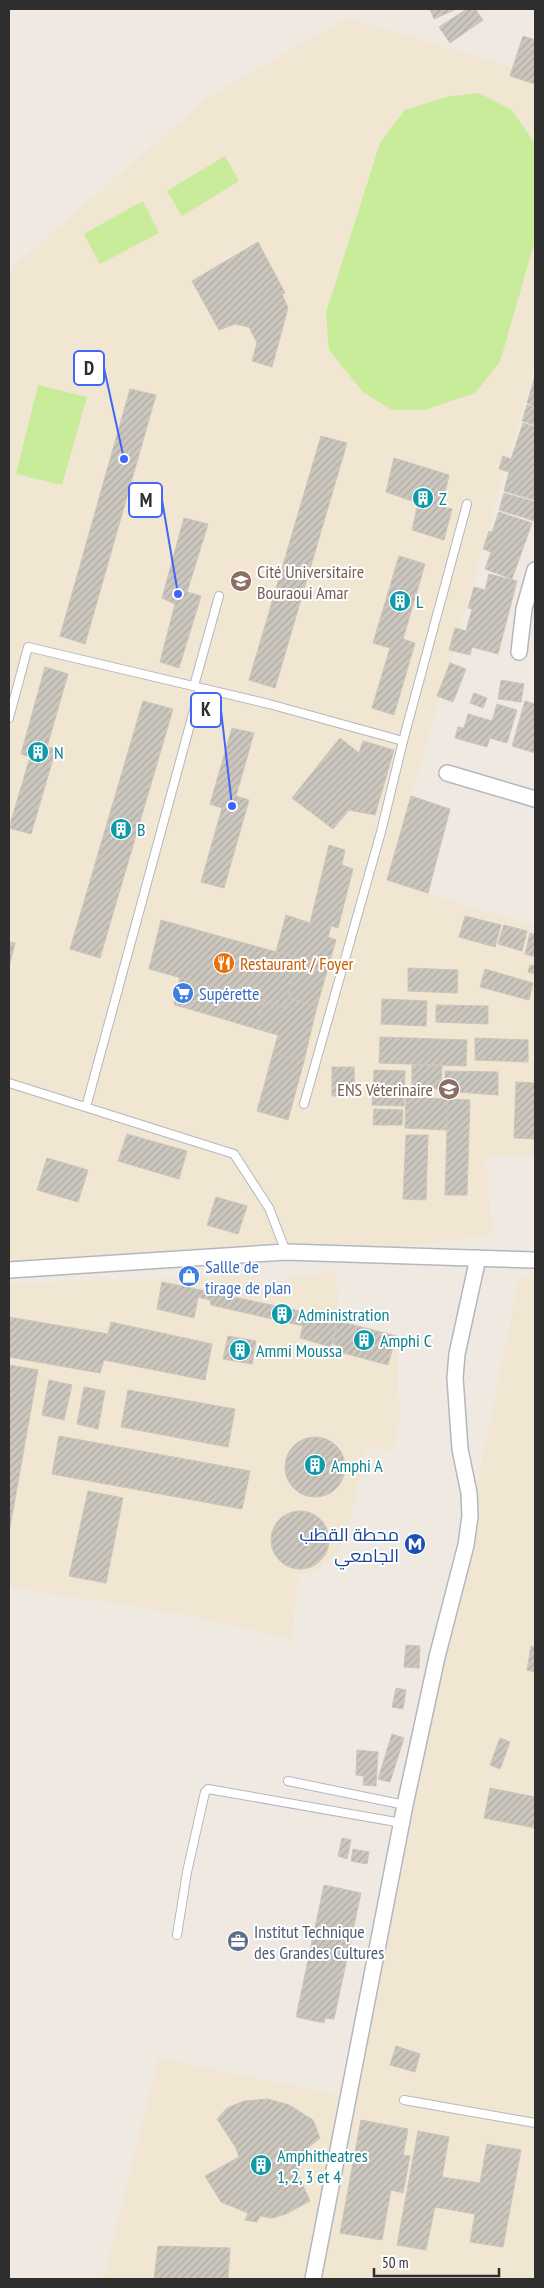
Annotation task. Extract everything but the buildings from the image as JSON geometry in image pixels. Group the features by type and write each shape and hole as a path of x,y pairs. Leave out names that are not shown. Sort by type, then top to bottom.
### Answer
{"street":[{"path":"519,652 530,610 535,570"},
{"path":"447,773 535,799"},
{"path":"9,1270 286,1252 535,1260"},
{"path":"314,2279 405,1805 436,1657 466,1545 470,1516 469,1493 457,1425 455,1378 478,1258"}],"lane":[{"path":"304,1104 381,832 403,741 466,504"},
{"path":"86,1107 197,687 219,596"},
{"path":"9,718 28,647 197,687 403,741"},
{"path":"9,1083 234,1154 269,1208 286,1252"},
{"path":"288,1782 405,1805"},
{"path":"177,1935 189,1863 205,1792 208,1788 402,1823"},
{"path":"404,2100 535,2123"}],"shaded area":[{"name":"Cité Universitaire Bouraoui Amar","path":"347,18 535,74 535,366 387,880 535,927 535,1157 486,1156 492,1235 389,1248 9,1264 9,270 209,97"},
{"path":"337,1272 338,1319 397,1334 399,1419 393,1450 367,1448 346,1538 335,1554 319,1569 298,1574 292,1640 184,1614 9,1587 9,1283 253,1276 262,1284 284,1284 289,1277"},
{"path":"519,1278 535,1278 535,2279 103,2279 158,2058 354,2098"}],"green space":[{"path":"479,93 512,110 535,144 535,240 500,362 475,393 425,410 392,410 363,392 329,350 326,313 380,143 405,110 446,97"},
{"path":"225,156 239,181 182,216 167,191"},
{"path":"143,201 159,233 100,264 84,234"},
{"path":"38,385 87,397 62,485 16,474"}],"place":[{"name":"D","path":"124,459"},
{"name":"Z","path":"423,498"},
{"name":"Cité Universitaire Bouraoui Amar","path":"241,581"},
{"name":"M","path":"178,594"},
{"name":"L","path":"400,601"},
{"name":"N","path":"38,752"},
{"name":"K","path":"232,806"},
{"name":"B","path":"121,829"},
{"name":"Restaurant / Foyer","path":"224,963"},
{"name":"Supérette","path":"183,993"},
{"name":"ENS Véterinaire","path":"449,1089"},
{"name":"Sallle de tirage de plan","path":"189,1276"},
{"name":"Administration","path":"282,1314"},
{"name":"Amphi C","path":"364,1340"},
{"name":"Ammi Moussa","path":"240,1350"},
{"name":"Amphi A","path":"315,1465"},
{"name":"محطة القطب الجامعي","path":"415,1544"},
{"name":"Institut Technique des Grandes Cultures","path":"238,1941"},
{"name":"Amphitheatres 1, 2, 3 et 4","path":"261,2165"}]}
